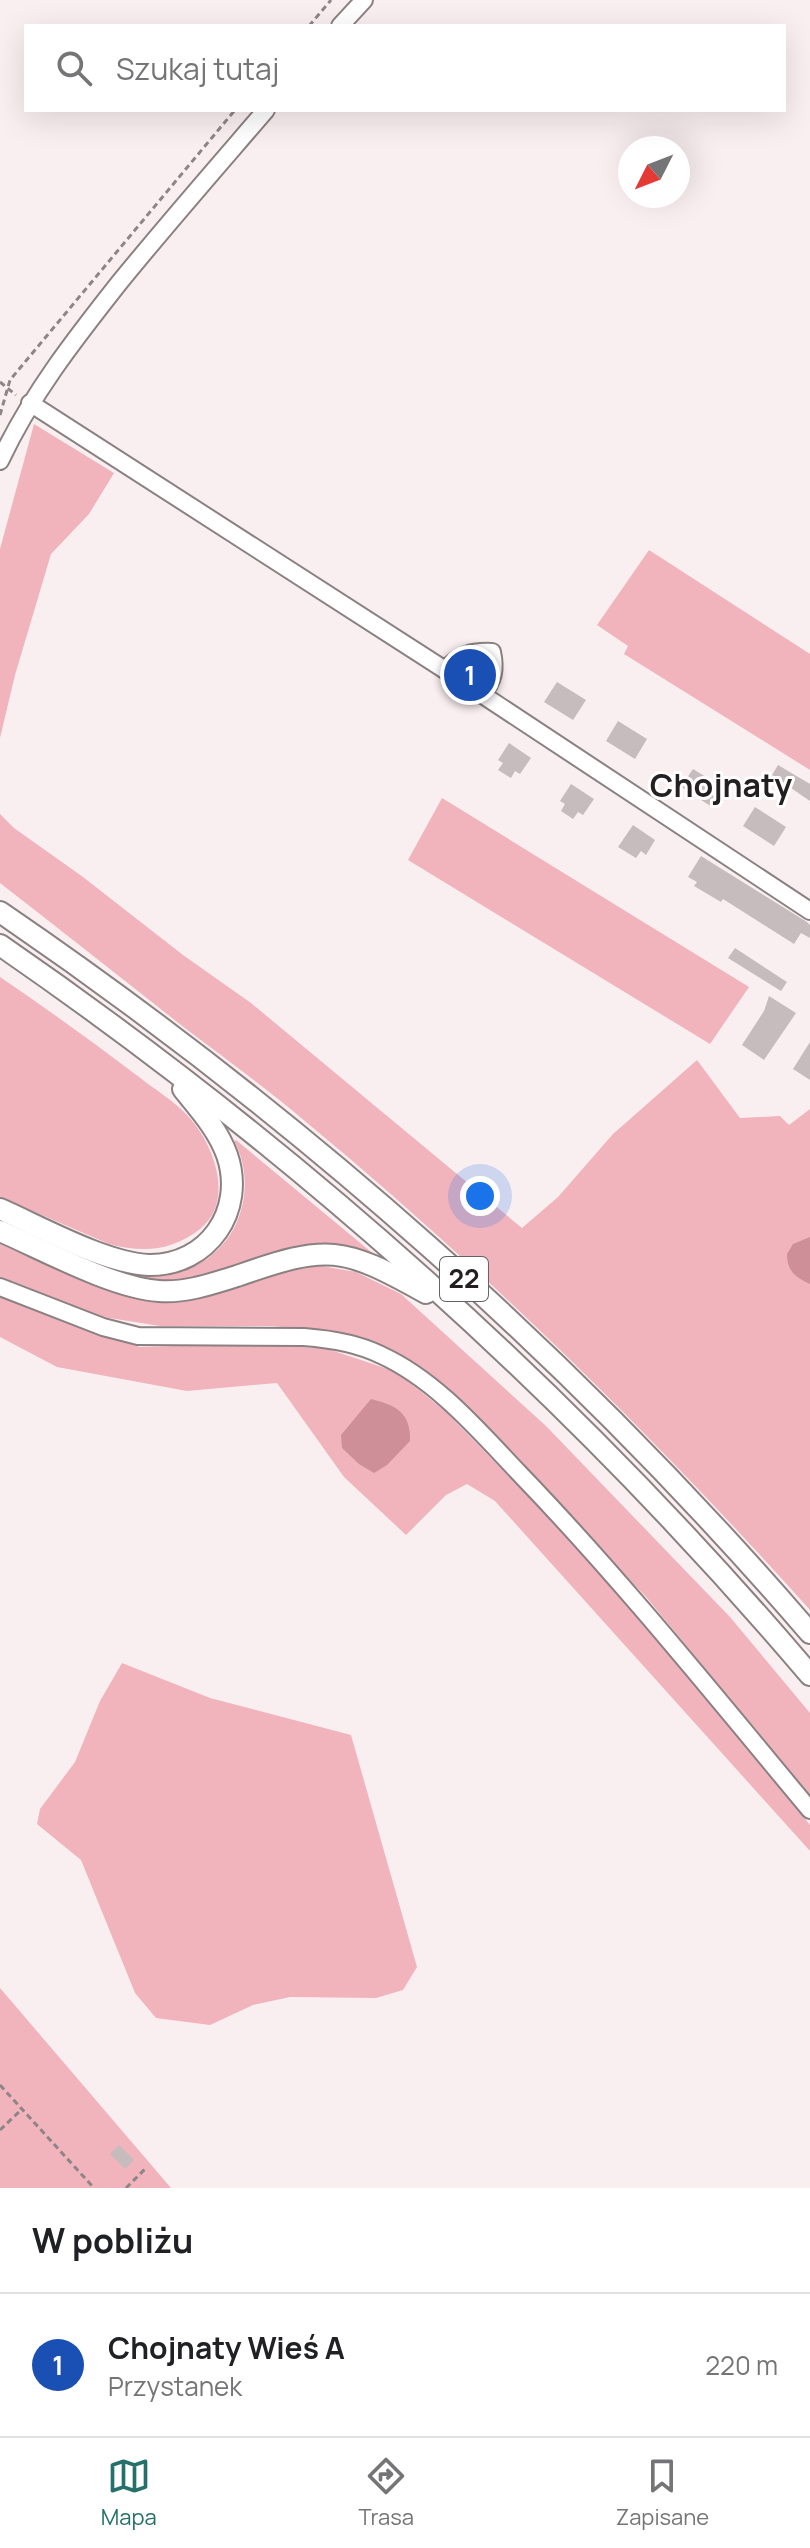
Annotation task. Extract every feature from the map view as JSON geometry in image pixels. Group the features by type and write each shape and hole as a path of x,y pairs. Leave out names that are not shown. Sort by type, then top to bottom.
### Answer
{"main road":[{"name":"22","path":"0,912 217,1070 427,1246 603,1412 729,1543 810,1633"},
{"name":"22","path":"0,945 164,1064 319,1189 460,1313 631,1479 810,1675"},
{"name":"22","path":"0,1209 127,1261 168,1264 192,1255 213,1238 225,1221 233,1187 229,1163 220,1139 164,1064"},
{"path":"0,1231 113,1280 161,1291 208,1286 297,1256 315,1253 346,1256 373,1264 460,1313"}],"street":[{"path":"342,24 364,0"},
{"path":"0,461 30,403 55,364 172,218 264,112"},
{"path":"30,403 445,670 810,911"},
{"path":"445,670 454,660 472,651 492,652 495,666 491,683 482,695"},
{"path":"0,1287 129,1335 156,1338 288,1336 328,1339 381,1354 407,1370 459,1412 566,1522 642,1607 810,1810"}],"path":[{"path":"311,24 331,0"},
{"path":"0,415 10,380 233,112"},
{"path":"0,382 30,403"},
{"path":"0,2085 94,2188"},
{"path":"0,2130 22,2109"},
{"path":"126,2188 145,2169"}],"shaded area":[{"path":"34,424 114,473 89,514 51,554 0,738 0,549"},
{"path":"649,550 810,654 810,770 624,654 628,646 597,625"},
{"path":"442,798 749,987 710,1044 408,860"},
{"path":"0,814 14,828 251,1003 522,1228 558,1197 613,1134 697,1060 740,1118 780,1116 789,1125 810,1109 810,1610 629,1418 439,1237 291,1109 0,883"},
{"path":"0,977 170,1100 196,1126 212,1155 219,1187 211,1217 200,1229 168,1246 134,1249 109,1244 0,1197"},
{"path":"236,1140 376,1256 326,1246 305,1248 179,1282 149,1282 106,1270 0,1225 0,1215 158,1270 169,1272 190,1268 209,1257 225,1242 240,1214 245,1182"},
{"path":"810,1237 810,1284 793,1273 787,1254 793,1244"},
{"path":"0,1244 105,1290 145,1301 196,1300 310,1264 356,1272 401,1294 546,1426 730,1617 810,1713 810,1797 647,1598 454,1396 415,1364 323,1331 272,1326 160,1326 103,1317 0,1277"},
{"path":"0,1294 140,1347 239,1344 325,1348 397,1372 446,1412 584,1553 810,1825 810,1851 495,1501 467,1484 446,1495 406,1535 344,1477 277,1383 187,1391 57,1367 0,1337"},
{"path":"371,1399 400,1412 410,1431 410,1441 387,1465 374,1473 342,1448 341,1435"},
{"path":"122,1663 210,1698 351,1735 417,1967 403,1990 376,1998 290,1997 253,2005 210,2025 156,2018 135,1993 81,1860 37,1824 40,1809 75,1762 100,1701"},
{"path":"0,1988 171,2188 0,2188"}],"building":[{"path":"557,682 586,700 573,720 544,702"},
{"path":"618,721 647,739 635,759 606,741"},
{"path":"509,743 531,758 520,774 515,771 511,778 498,770 503,763 498,760"},
{"path":"778,765 810,784 810,801 772,775"},
{"path":"693,769 724,788 712,807 681,787"},
{"path":"571,784 594,799 583,815 578,812 573,819 561,811 565,804 560,801"},
{"path":"755,807 786,827 774,846 743,826"},
{"path":"633,825 655,840 646,855 641,851 636,858 618,847"},
{"path":"701,856 807,922 810,938 801,933 794,944 723,899 721,902 694,886 697,882 688,877"},
{"path":"735,948 787,982 781,991 728,958"},
{"path":"769,996 796,1013 764,1060 742,1045 764,1011"},
{"path":"810,1042 810,1080 793,1069"},
{"path":"119,2145 134,2160 125,2169 110,2154"}],"place":[{"name":"Chojnaty Wieś A","path":"470,675"}],"district":[{"name":"Chojnaty","path":"721,786"}]}
